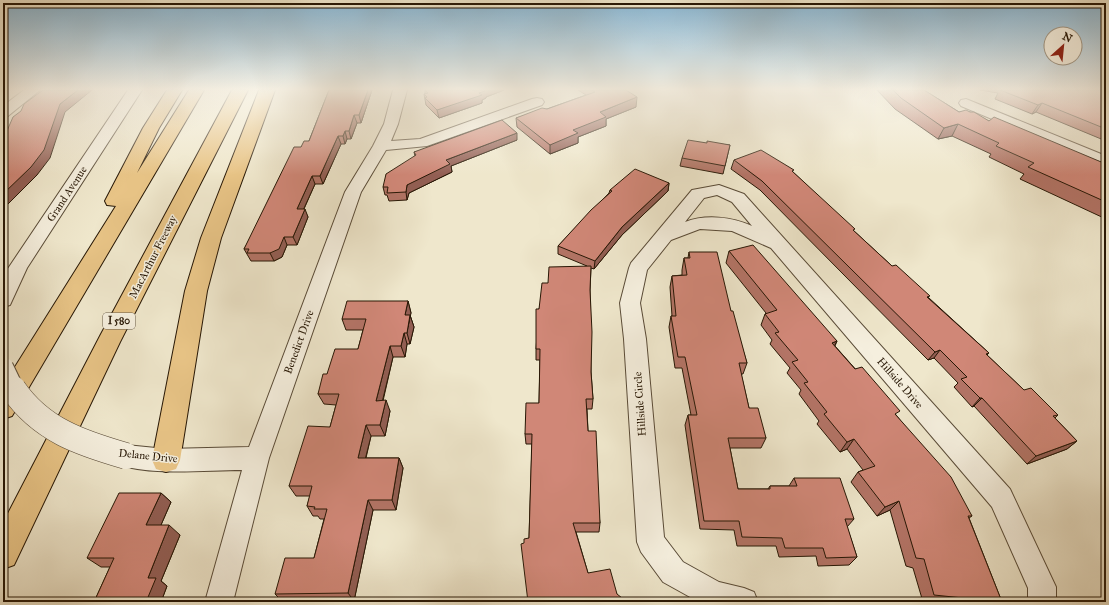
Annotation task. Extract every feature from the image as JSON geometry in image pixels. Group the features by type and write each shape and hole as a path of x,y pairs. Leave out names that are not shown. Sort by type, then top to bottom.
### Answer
{"highway":[{"path":"41,345 140,149 158,118"},
{"path":"3,408 180,118"},
{"name":"MacArthur Freeway","path":"3,554 108,342 225,118"},
{"path":"166,460 196,291 203,263 256,118"}],"street":[{"name":"Grand Avenue","path":"3,300 10,281 19,265 116,118"},
{"name":"Benedict Drive","path":"219,602 257,458 353,192 381,146 393,118"},
{"path":"381,146 422,143 491,118"},
{"path":"1002,118 1106,162"},
{"name":"Hillside Circle","path":"719,190 698,194 638,268 630,303 635,339 651,542 673,572 715,595 744,602"},
{"name":"Hillside Drive","path":"719,190 738,198 1001,498 1042,587 1042,602"},
{"path":"666,235 700,223 735,225 779,245"},
{"name":"Delane Drive","path":"3,367 6,377 18,399 34,415 53,429 74,440 126,456 166,460 257,458"}],"building":[{"path":"12,118 55,118 44,150 31,167 3,194 3,140"},
{"path":"318,118 353,118 349,131 345,131 343,136 338,136 320,176 312,176 297,209 305,209 293,237 284,237 279,249 270,253 247,253 249,249 244,249 294,147 301,147 304,141 309,141"},
{"path":"516,118 603,118 573,130 578,133 550,145"},
{"path":"930,118 984,118 989,121 992,118 997,118 1106,164 1106,202 1028,167 1034,163 996,146 999,143 958,124 944,128"},
{"path":"1079,118 1106,118 1106,129"},
{"path":"502,120 517,133 446,160 450,164 407,185 406,192 387,193 388,187 383,187 386,174 416,155 414,152"},
{"path":"688,140 707,143 707,141 730,145 725,166 682,158"},
{"path":"761,150 794,170 792,171 855,229 853,230 892,266 896,265 930,296 927,297 989,353 986,354 1024,390 1031,388 1058,415 1053,416 1077,441 1036,456 982,398 980,398 961,379 967,377 940,350 935,352 762,181 734,160"},
{"path":"635,169 669,183 622,227 595,261 558,246 591,210 612,191 610,190"},
{"path":"753,245 837,341 832,343 855,369 862,367 900,411 895,414 951,477 972,516 968,516 1002,602 934,595 924,559 916,558 899,501 885,507 858,472 875,466 854,439 847,442 824,414 827,412 804,383 808,382 792,362 798,360 775,333 779,332 765,314 777,310 729,251"},
{"path":"689,252 717,252 731,311 733,311 747,363 739,363 749,408 758,408 766,438 728,438 738,489 770,489 770,486 797,486 794,478 840,478 854,519 845,519 857,557 826,558 823,548 785,548 782,538 742,537 739,521 704,521 688,415 697,415 685,357 678,357 671,316 676,316 672,276 687,275 684,258 690,258"},
{"path":"591,266 591,372 593,399 586,399 588,431 596,431 600,523 573,523 588,573 610,569 617,594 627,602 528,602 521,544 524,543 524,539 529,538 532,434 525,434 526,403 539,403 540,349 536,349 536,309 539,309 542,283 548,283 549,267"},
{"path":"347,301 408,301 405,315 410,315 407,333 404,333 401,346 390,346 376,401 386,400 380,425 366,425 358,458 399,458 392,500 368,500 348,593 275,594 285,558 314,558 327,509 314,509 315,507 307,506 312,486 289,486 308,426 330,427 339,394 318,394 323,374 327,374 335,349 358,349 366,319 342,319"},
{"path":"119,493 161,493 146,525 169,525 148,578 156,578 146,602 94,602 114,558 87,558"}]}
